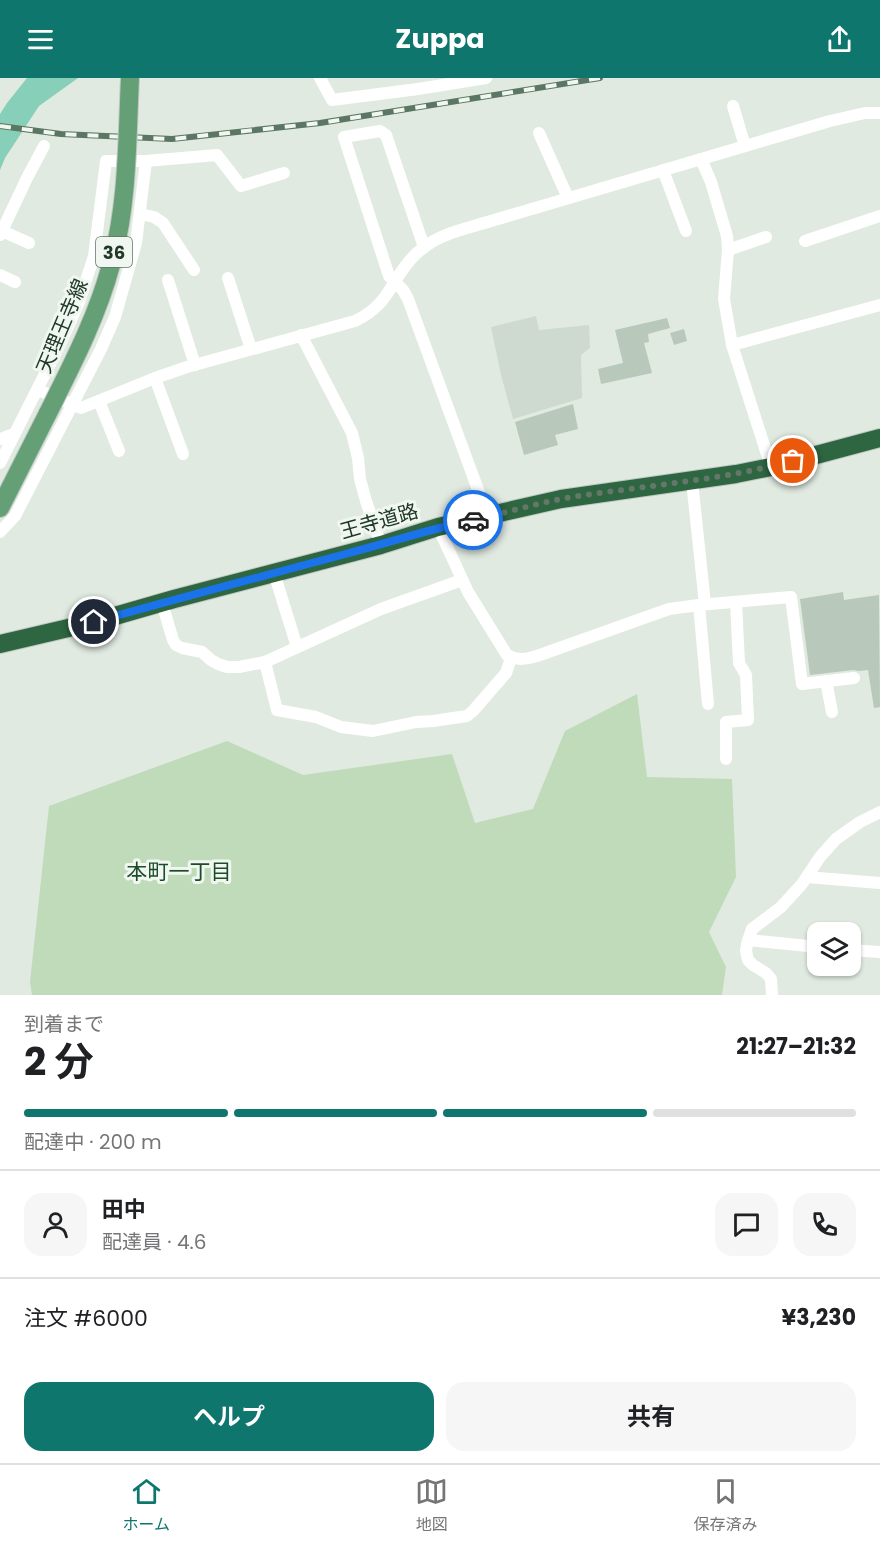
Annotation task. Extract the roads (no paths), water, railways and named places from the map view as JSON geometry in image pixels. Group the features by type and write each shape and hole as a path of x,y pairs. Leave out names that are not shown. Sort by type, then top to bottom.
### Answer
{"highway":[{"name":"王寺道路","path":"0,644 94,622 381,545 438,527 561,499 692,481 771,467 880,438"}],"main road":[{"name":"天理王寺線","path":"0,508 73,363 99,305 112,264 121,220 125,182 130,78"}],"street":[{"path":"320,78 332,100 486,78"},
{"path":"733,106 745,146"},
{"path":"38,390 81,408 155,378 195,365 355,321 366,316 378,306 412,258 438,238 848,116 880,112"},
{"path":"424,247 386,135 380,131 344,137 389,276 403,290 408,299 488,517"},
{"path":"539,133 568,198"},
{"path":"29,243 1,233 44,146"},
{"path":"0,463 38,390 79,302 94,256 106,161 146,161 217,155 241,186 284,173"},
{"path":"701,159 711,182 727,236 724,299 732,345 771,467"},
{"path":"0,532 15,516 101,349 115,316 136,243 146,161"},
{"path":"663,170 686,231"},
{"path":"140,214 154,217 163,223 194,270"},
{"path":"805,241 880,216"},
{"path":"728,250 766,237"},
{"path":"0,275 15,282"},
{"path":"228,278 251,349"},
{"path":"168,280 195,365"},
{"path":"732,345 880,305"},
{"path":"301,335 352,433 360,479 381,545"},
{"path":"155,378 183,454"},
{"path":"99,401 119,451"},
{"path":"0,439 15,434"},
{"path":"692,481 708,704"},
{"path":"438,527 468,592 511,658 531,658 669,609 791,597 802,684 854,678"},
{"path":"274,573 297,647"},
{"path":"162,603 176,645 202,652 211,660 227,667 239,667 266,662 381,609 462,580"},
{"path":"726,759 726,722 748,720 746,675 739,663 736,602"},
{"path":"266,662 277,710 316,717 341,727 373,731 416,722 467,716 507,673 511,658"},
{"path":"826,681 832,712"},
{"path":"772,995 771,979 748,960 746,951 752,929 781,907 836,839 846,831 878,815"},
{"path":"807,877 880,883"},
{"path":"748,940 807,945"},
{"path":"861,951 880,952"}],"railway":[{"path":"0,126 61,134 172,139 320,123 600,78"}],"district":[{"name":"本町一丁目","path":"179,871"}]}
